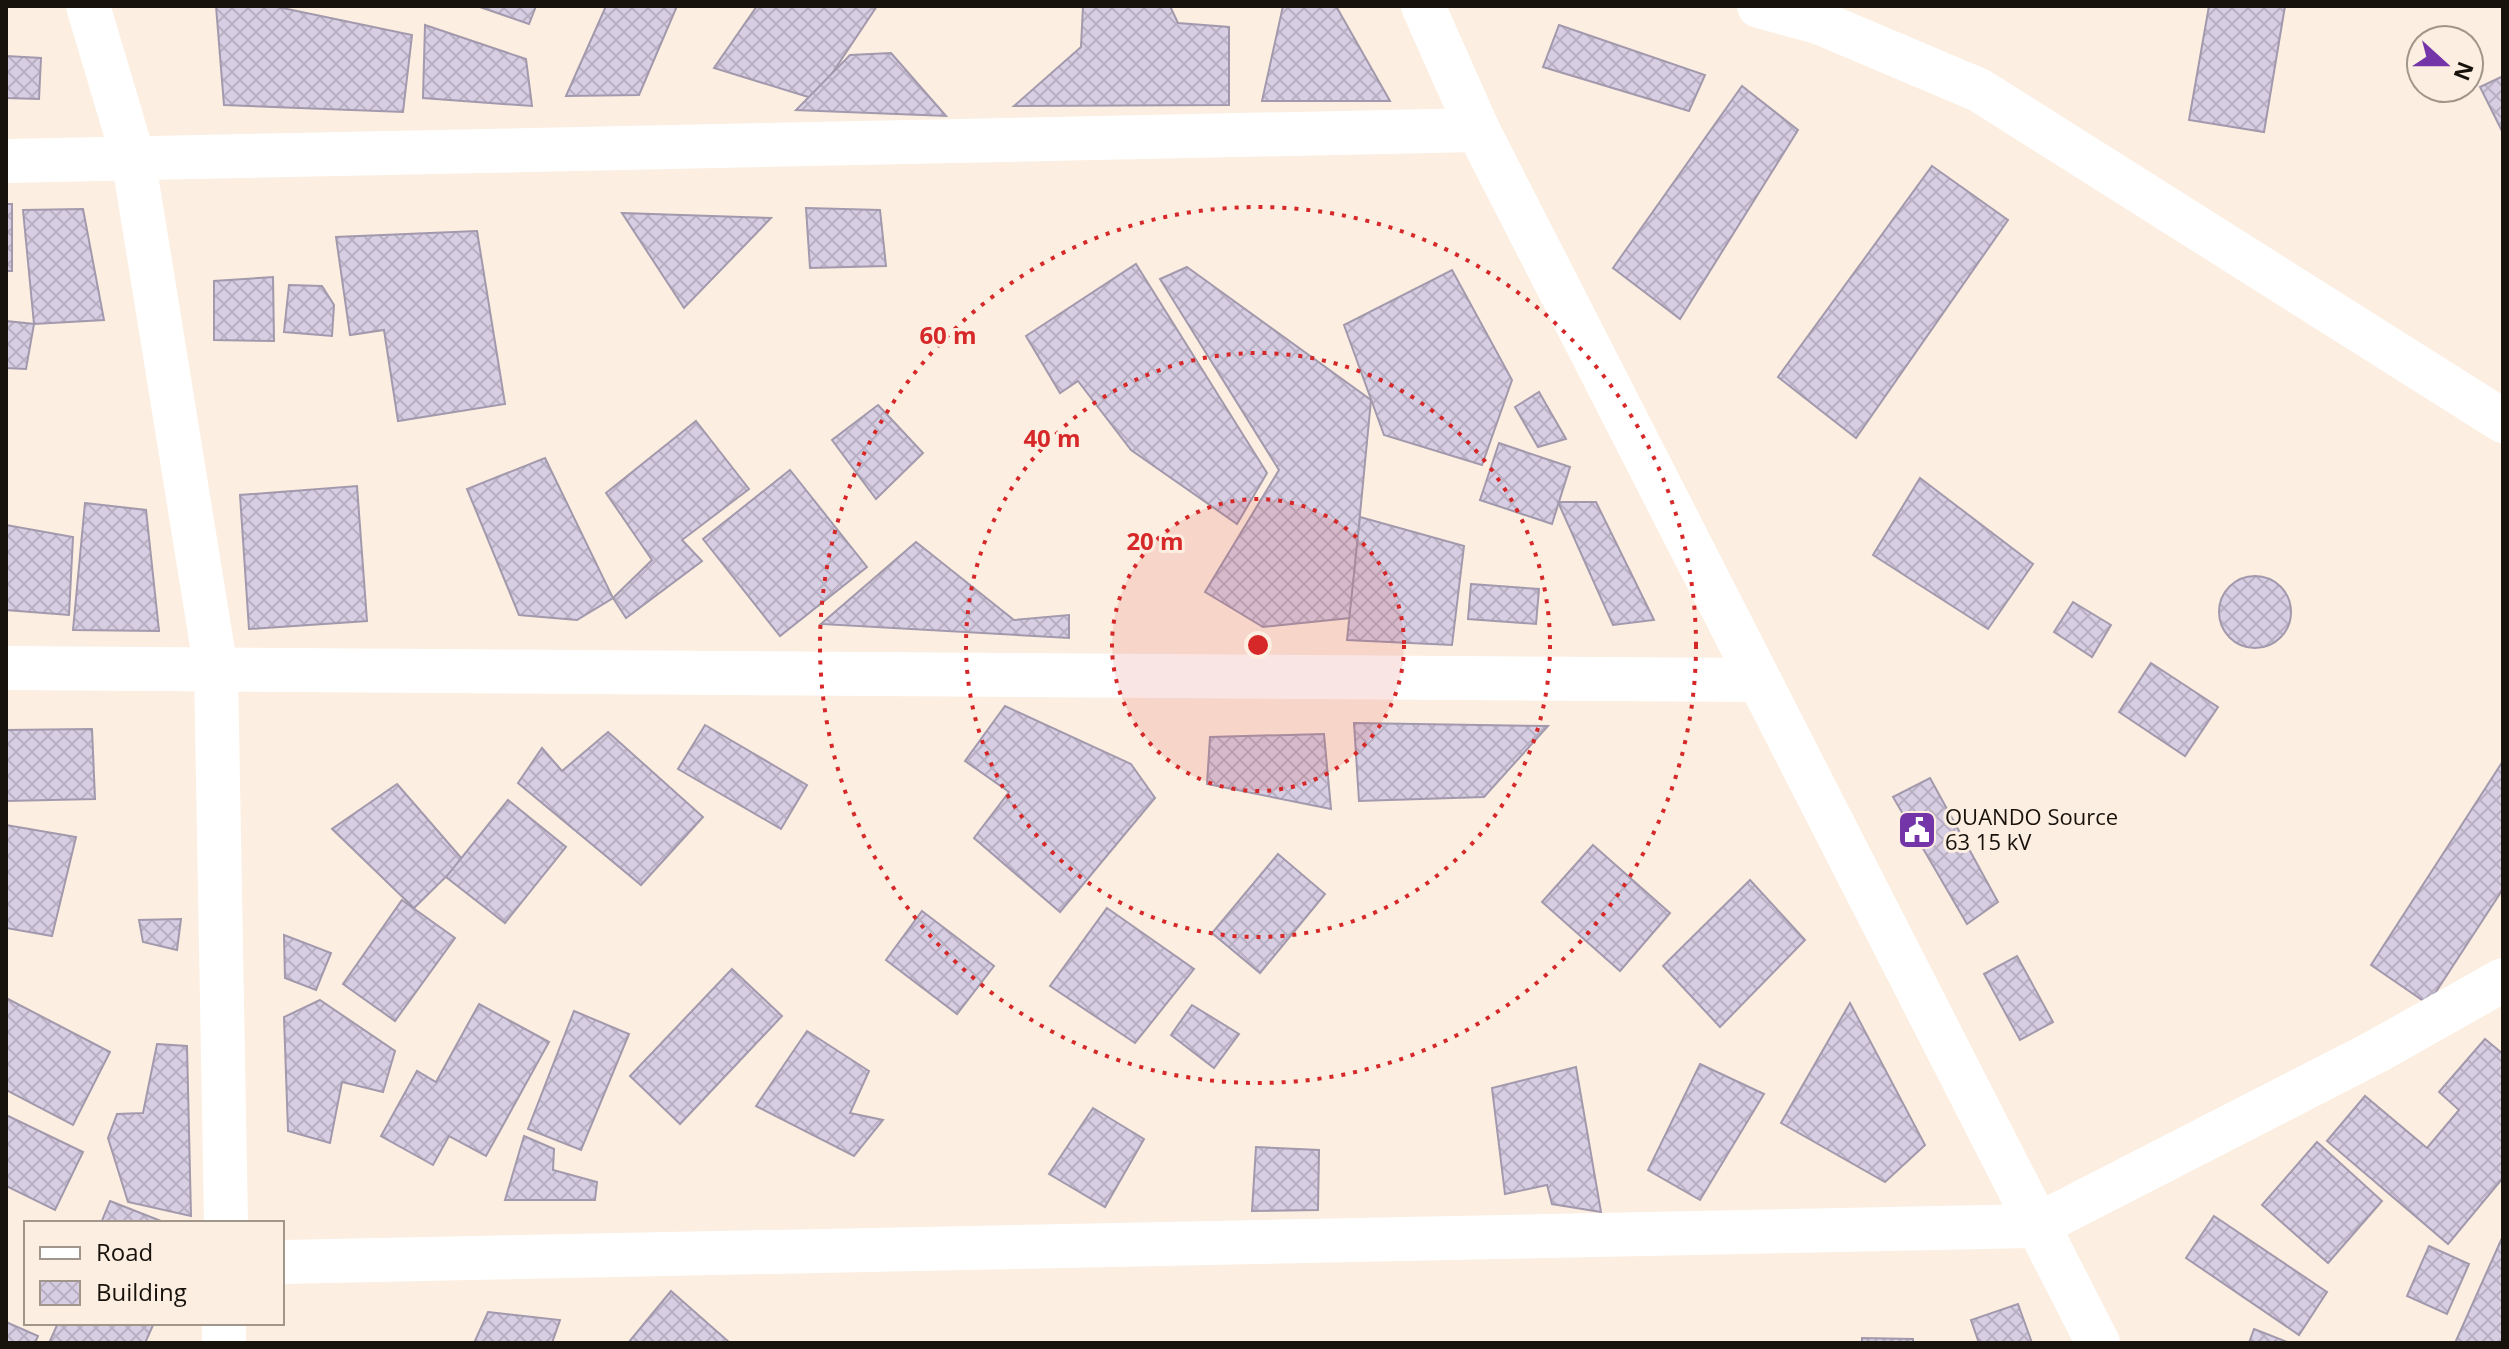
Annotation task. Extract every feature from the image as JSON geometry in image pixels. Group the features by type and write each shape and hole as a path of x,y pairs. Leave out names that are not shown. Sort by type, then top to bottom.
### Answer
{"street":[{"path":"88,6 133,157 216,670 226,1221"},
{"path":"1423,6 1478,130 1756,680 2098,1343"},
{"path":"1759,6 1818,22 1979,90 2503,421"},
{"path":"6,161 1478,130"},
{"path":"6,668 1756,680"},
{"path":"284,1262 2036,1226 2377,1051 2503,980"}],"building":[{"path":"216,6 273,6 412,35 403,112 224,105"},
{"path":"477,6 536,6 529,24"},
{"path":"606,6 677,6 639,95 566,96"},
{"path":"757,6 877,6 815,99 714,68"},
{"path":"1083,6 1170,6 1178,23 1229,27 1229,105 1014,106 1081,47"},
{"path":"1283,6 1336,6 1390,101 1262,101"},
{"path":"2209,6 2285,6 2264,132 2189,120"},
{"path":"425,25 526,59 532,106 423,98"},
{"path":"1559,25 1705,75 1689,111 1543,67"},
{"path":"891,53 946,116 796,110 850,55"},
{"path":"6,56 41,58 39,99 6,98"},
{"path":"2503,76 2503,133 2485,97 2485,85"},
{"path":"1742,86 1798,130 1680,319 1613,268"},
{"path":"1932,166 2008,220 1856,438 1778,377"},
{"path":"6,204 12,204 12,271 6,271"},
{"path":"806,208 880,210 886,266 810,268"},
{"path":"83,209 104,320 34,324 23,210"},
{"path":"622,213 771,218 684,308"},
{"path":"477,231 505,404 398,421 384,330 350,335 336,237"},
{"path":"1136,264 1267,473 1237,524 1131,450 1078,381 1060,393 1026,336"},
{"path":"1187,267 1371,400 1350,618 1263,627 1205,592 1279,470 1160,279"},
{"path":"1452,270 1512,380 1482,465 1384,435 1344,325"},
{"path":"273,277 274,341 214,340 214,281"},
{"path":"289,285 322,286 334,305 332,336 284,332"},
{"path":"6,321 34,324 26,369 6,368"},
{"path":"1539,392 1566,439 1538,447 1515,407"},
{"path":"878,405 923,453 876,499 832,440"},
{"path":"696,421 749,489 682,540 702,561 626,618 613,598 652,560 606,493"},
{"path":"1499,443 1570,467 1552,524 1480,500"},
{"path":"545,458 613,598 577,620 519,615 467,489"},
{"path":"790,470 867,567 780,636 703,539"},
{"path":"1920,478 2033,564 1988,629 1873,555"},
{"path":"357,486 367,621 249,629 240,495"},
{"path":"1558,502 1596,502 1654,620 1613,625"},
{"path":"85,503 146,510 159,631 73,630"},
{"path":"1360,517 1464,546 1452,645 1347,640"},
{"path":"6,525 73,537 69,615 6,610"},
{"path":"916,542 1014,620 1069,615 1069,638 821,624"},
{"path":"2255,576 2275,582 2285,592 2291,612 2285,632 2275,642 2255,648 2235,642 2225,632 2219,612 2225,592 2235,582"},
{"path":"1471,584 1539,589 1536,624 1468,619"},
{"path":"2073,602 2111,625 2092,657 2054,632"},
{"path":"2151,663 2218,707 2185,756 2119,712"},
{"path":"1005,706 1131,764 1155,798 1060,912 974,838 1009,792 965,761"},
{"path":"1354,723 1548,726 1484,797 1359,801"},
{"path":"705,725 807,785 781,829 678,769"},
{"path":"92,729 95,799 6,801 6,730"},
{"path":"608,732 703,817 641,885 518,783 542,748 562,771"},
{"path":"1324,734 1331,809 1207,784 1210,737"},
{"path":"2503,761 2503,889 2428,1004 2371,965"},
{"path":"1930,778 1998,902 1967,924 1893,797"},
{"path":"397,784 463,860 414,908 332,829"},
{"path":"508,800 566,847 505,923 446,877"},
{"path":"6,825 76,837 52,936 6,928"},
{"path":"1593,845 1670,913 1620,971 1542,902"},
{"path":"1278,854 1325,894 1260,973 1212,933"},
{"path":"1750,880 1805,940 1720,1027 1663,966"},
{"path":"402,900 455,938 395,1021 343,984"},
{"path":"1107,908 1194,969 1135,1043 1050,986"},
{"path":"922,911 994,966 957,1014 886,960"},
{"path":"181,919 177,950 143,942 139,920"},
{"path":"284,935 331,953 316,990 285,978"},
{"path":"2017,956 2053,1022 2020,1040 1984,974"},
{"path":"732,969 782,1016 680,1124 630,1076"},
{"path":"6,998 110,1052 73,1125 6,1090"},
{"path":"320,1000 395,1051 383,1092 342,1082 330,1143 288,1131 284,1017"},
{"path":"1850,1003 1925,1145 1885,1182 1781,1123"},
{"path":"479,1004 549,1042 486,1156 449,1136 433,1165 381,1136 417,1071 436,1082"},
{"path":"1192,1005 1239,1034 1214,1068 1171,1035"},
{"path":"574,1011 629,1034 581,1150 528,1129"},
{"path":"807,1031 869,1071 850,1113 883,1120 854,1156 756,1106"},
{"path":"2485,1039 2503,1054 2503,1178 2448,1244 2327,1141 2365,1096 2427,1148 2459,1110 2439,1092"},
{"path":"157,1044 187,1046 191,1216 128,1202 108,1138 117,1114 143,1113"},
{"path":"1700,1064 1764,1094 1700,1200 1648,1170"},
{"path":"1576,1067 1601,1212 1552,1204 1547,1185 1505,1194 1492,1088"},
{"path":"1093,1108 1144,1139 1105,1207 1049,1174"},
{"path":"6,1115 83,1152 55,1210 6,1186"},
{"path":"524,1136 554,1149 553,1170 597,1182 595,1200 505,1200"},
{"path":"2317,1142 2382,1201 2328,1263 2262,1205"},
{"path":"1256,1147 1319,1150 1318,1210 1252,1211"},
{"path":"110,1201 161,1221 102,1221"},
{"path":"2214,1216 2327,1292 2299,1335 2186,1258"},
{"path":"2502,1238 2503,1343 2455,1343"},
{"path":"2429,1246 2469,1264 2447,1314 2407,1296"},
{"path":"671,1291 730,1343 628,1343"},
{"path":"2018,1304 2032,1343 1979,1343 1971,1320"},
{"path":"488,1312 560,1320 552,1343 474,1343"},
{"path":"6,1322 38,1336 35,1343 6,1343"},
{"path":"57,1325 153,1325 145,1343 49,1343"},
{"path":"2254,1329 2290,1343 2249,1343"},
{"path":"1862,1338 1913,1339 1913,1343 1862,1343"}],"place":[{"name":"OUANDO Source 63 15 kV","path":"1917,830"}]}
